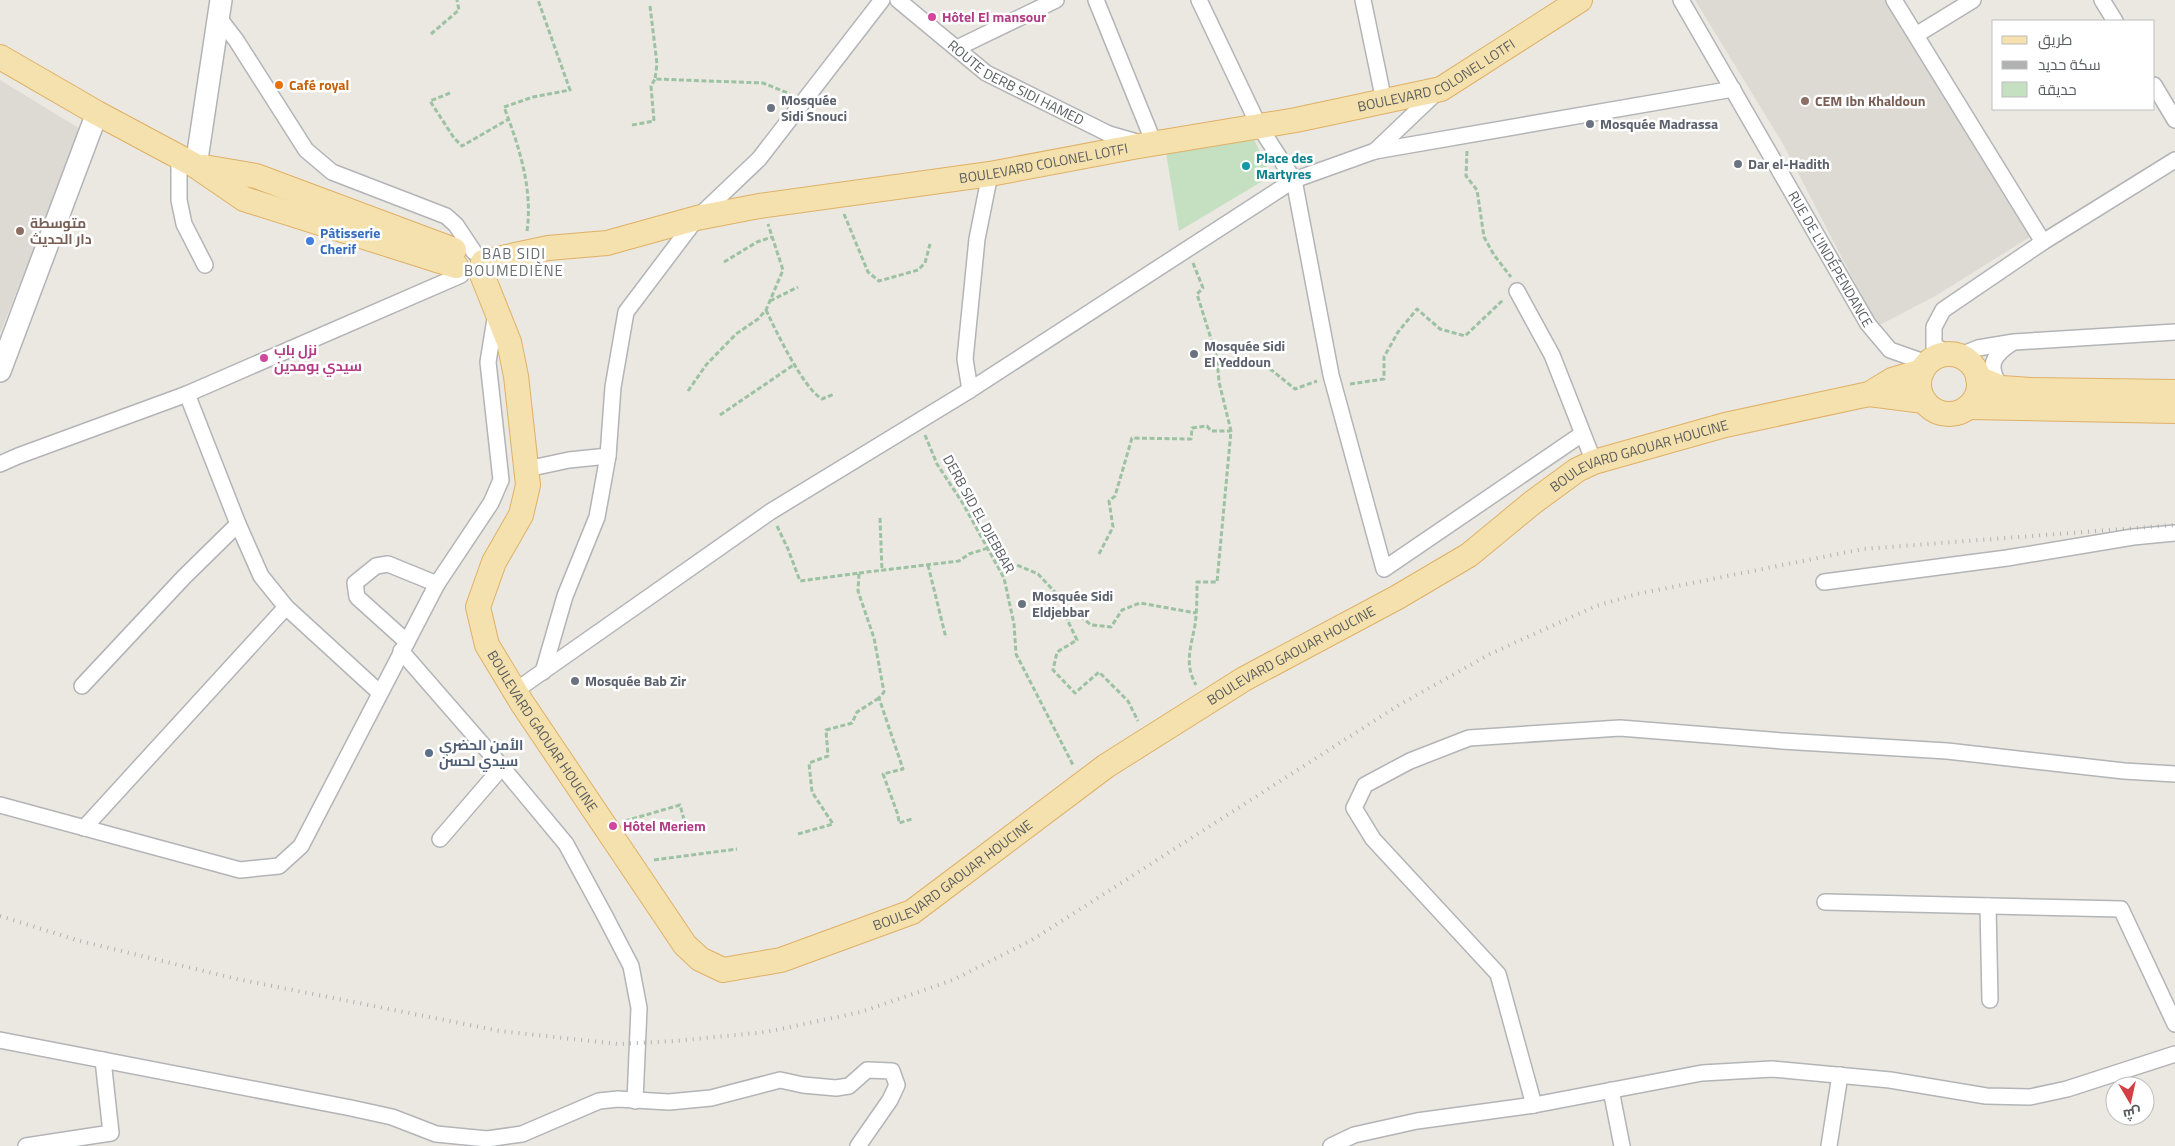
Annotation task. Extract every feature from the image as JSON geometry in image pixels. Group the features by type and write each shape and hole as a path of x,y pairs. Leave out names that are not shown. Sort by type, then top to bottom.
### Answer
{"main road":[{"name":"BOULEVARD COLONEL LOTFI","path":"470,264 548,248 607,243 697,218 759,206 990,174 1259,126 1441,89 1580,0"},
{"path":"187,161 220,9"},
{"path":"0,57 97,113 187,161 244,199 470,264"},
{"path":"0,370 97,113"},
{"name":"BOULEVARD GAOUAR HOUCINE","path":"470,264 496,311 509,342 516,376 528,485 521,516 494,562 478,607 487,644 515,691 685,945 700,959 723,970 781,960 912,912 1083,783 1244,679 1396,598 1469,555 1577,470 1594,462 1726,425 1869,394"},
{"path":"1869,394 1892,380 1924,367 1938,356 1958,356 1976,370 1978,378 1977,394 1968,407"},
{"path":"1924,367 1919,381 1924,401 1930,407 1944,413 1953,414 1968,407 2175,411"},
{"path":"1978,378 2002,388 2030,390 2175,392"},
{"path":"1869,394 1924,401"}],"street":[{"path":"543,672 565,596 597,516 608,456 612,387 626,312 697,218 759,159 882,0"},
{"name":"ROUTE DERB SIDI HAMED","path":"898,0 986,73 1109,134 1150,144"},
{"path":"957,48 1056,0"},
{"path":"1096,0 1150,144"},
{"path":"1199,0 1259,126 1294,180 1333,380 1384,569 1582,434"},
{"path":"1363,0 1384,101"},
{"name":"RUE DE L'INDÉPENDANCE","path":"1681,0 1868,324 1890,350 1924,367"},
{"path":"1894,0 2043,242"},
{"path":"1916,35 1973,0"},
{"path":"2102,0 2114,20"},
{"path":"0,464 187,394 470,264 456,225 446,216 332,172 306,150 236,40 220,9"},
{"path":"2155,87 2175,120"},
{"path":"1375,151 1441,89"},
{"path":"515,691 770,512 970,390 1294,180 1375,151 1733,89"},
{"path":"2175,160 2043,242 1948,306 1939,315 1934,327 1934,346 1958,356 1978,348 2014,342 2175,332"},
{"path":"187,161 179,200 184,224 205,265"},
{"path":"970,390 965,359 976,239 990,174"},
{"path":"1516,289 1552,355 1594,462"},
{"path":"0,805 240,870 279,866 301,846 437,584 492,503 501,480 488,362 496,311"},
{"path":"2002,388 1995,379 1992,369 1994,358 2000,351 2014,342"},
{"path":"187,394 238,524 261,576 286,607 380,693"},
{"path":"527,469 569,460 608,456"},
{"path":"82,686 184,577 238,524"},
{"path":"1824,582 2007,558 2133,537 2175,534"},
{"path":"437,584 388,564 376,566 356,583 357,597 404,646 566,844 631,966 639,1008 635,1101"},
{"path":"84,828 286,607"},
{"path":"1534,1105 1498,974 1373,839 1354,808 1365,785 1388,772 1469,738 1620,728 1947,752 2124,771 2175,774"},
{"path":"440,839 502,767"},
{"path":"1824,902 2121,909 2175,1024"},
{"path":"1988,906 1990,1000"},
{"path":"0,1040 351,1108 392,1117 436,1134 487,1139 522,1134 599,1101 618,1099 668,1102 711,1098 780,1080 803,1086 836,1088 850,1086 867,1070 892,1072 897,1085 890,1100 858,1146"},
{"path":"1331,1146 1354,1136 1417,1121 1534,1105 1702,1073 1772,1069 1890,1080 1986,1096 2030,1097 2067,1089 2175,1054"},
{"path":"26,1146 111,1133 103,1060"},
{"path":"1829,1146 1840,1075"},
{"path":"1612,1090 1622,1146"}],"path":[{"path":"431,34 459,10 457,0"},
{"path":"526,238 529,215 523,157 504,107 532,97 570,90 538,0"},
{"path":"632,125 654,121 651,86 655,79 657,64 650,6"},
{"path":"655,79 763,83 792,95 803,102"},
{"path":"450,93 430,101 454,138 462,146 509,119"},
{"path":"1264,364 1295,389 1333,380 1384,379 1384,357 1398,332 1417,309 1440,329 1465,336 1516,289 1513,279 1494,255 1484,237 1477,190 1466,176 1467,144"},
{"path":"836,195 868,272 879,280 918,270 925,263 930,244"},
{"path":"688,391 706,365 736,334 758,319 766,310 783,270 768,224 759,206"},
{"path":"724,262 757,242 772,237"},
{"path":"1184,250 1196,269 1203,288 1197,294 1217,358 1219,382 1231,431 1217,582 1197,582 1196,613 1188,653 1190,674 1206,703"},
{"path":"770,301 798,287"},
{"path":"766,310 795,364 816,395 822,399 834,394"},
{"path":"720,415 795,364"},
{"name":"DERB SID EL DJEBBAR","path":"918,421 937,464 962,502 1004,578 1014,624 1016,654 1083,783"},
{"path":"1099,554 1113,527 1108,501 1115,496 1132,438 1191,439 1192,428 1207,426 1211,431 1231,431"},
{"path":"770,512 788,549 800,582 959,560 968,554 988,548"},
{"path":"880,518 882,571"},
{"path":"994,561 1017,565 1038,574 1071,609 1091,626 1111,627 1122,610 1140,603 1196,613"},
{"path":"928,565 946,638"},
{"path":"798,834 833,824 812,792 809,763 828,756 826,730 852,723 857,712 880,698 884,692 874,638 858,591 859,573"},
{"path":"1071,609 1066,617 1077,640 1057,652 1053,670 1075,694 1099,672 1128,701 1148,740"},
{"path":"880,698 903,769 883,774 898,815 899,823 912,819"},
{"path":"605,826 680,805 684,823"},
{"path":"631,865 663,858 737,849"}],"shaded area":[{"path":"1695,0 1885,0 2030,237 1937,295 1880,325 1868,308 1783,144"},
{"name":"متوسطة دار الحديث","path":"0,80 82,130 0,333"}],"green space":[{"path":"1253,137 1271,176 1179,231 1166,153"}],"railway":[{"path":"0,916 80,941 237,979 500,1031 618,1044 675,1041 766,1032 861,1012 953,980 1032,940 1399,705 1490,654 1596,606 1637,594 1863,549 2175,525"}],"place":[{"name":"Hôtel El mansour","path":"932,17"},
{"name":"Café royal","path":"279,85"},
{"name":"CEM Ibn Khaldoun","path":"1805,101"},
{"name":"Mosquée Sidi Snouci","path":"771,108"},
{"name":"Mosquée Madrassa","path":"1590,124"},
{"name":"Dar el-Hadith","path":"1738,164"},
{"name":"Place des Martyres","path":"1246,166"},
{"name":"متوسطة دار الحديث","path":"20,231"},
{"name":"Pâtisserie Cherif","path":"310,241"},
{"name":"Mosquée Sidi El Yeddoun","path":"1194,354"},
{"name":"نزل باب سيدي بومدين","path":"264,358"},
{"name":"Mosquée Sidi Eldjebbar","path":"1022,604"},
{"name":"Mosquée Bab Zir","path":"575,681"},
{"name":"الأمن الحضري سيدي لحسن","path":"429,753"},
{"name":"Hôtel Meriem","path":"613,826"}],"district":[{"name":"BAB SIDI BOUMEDIÈNE","path":"514,262"}]}
